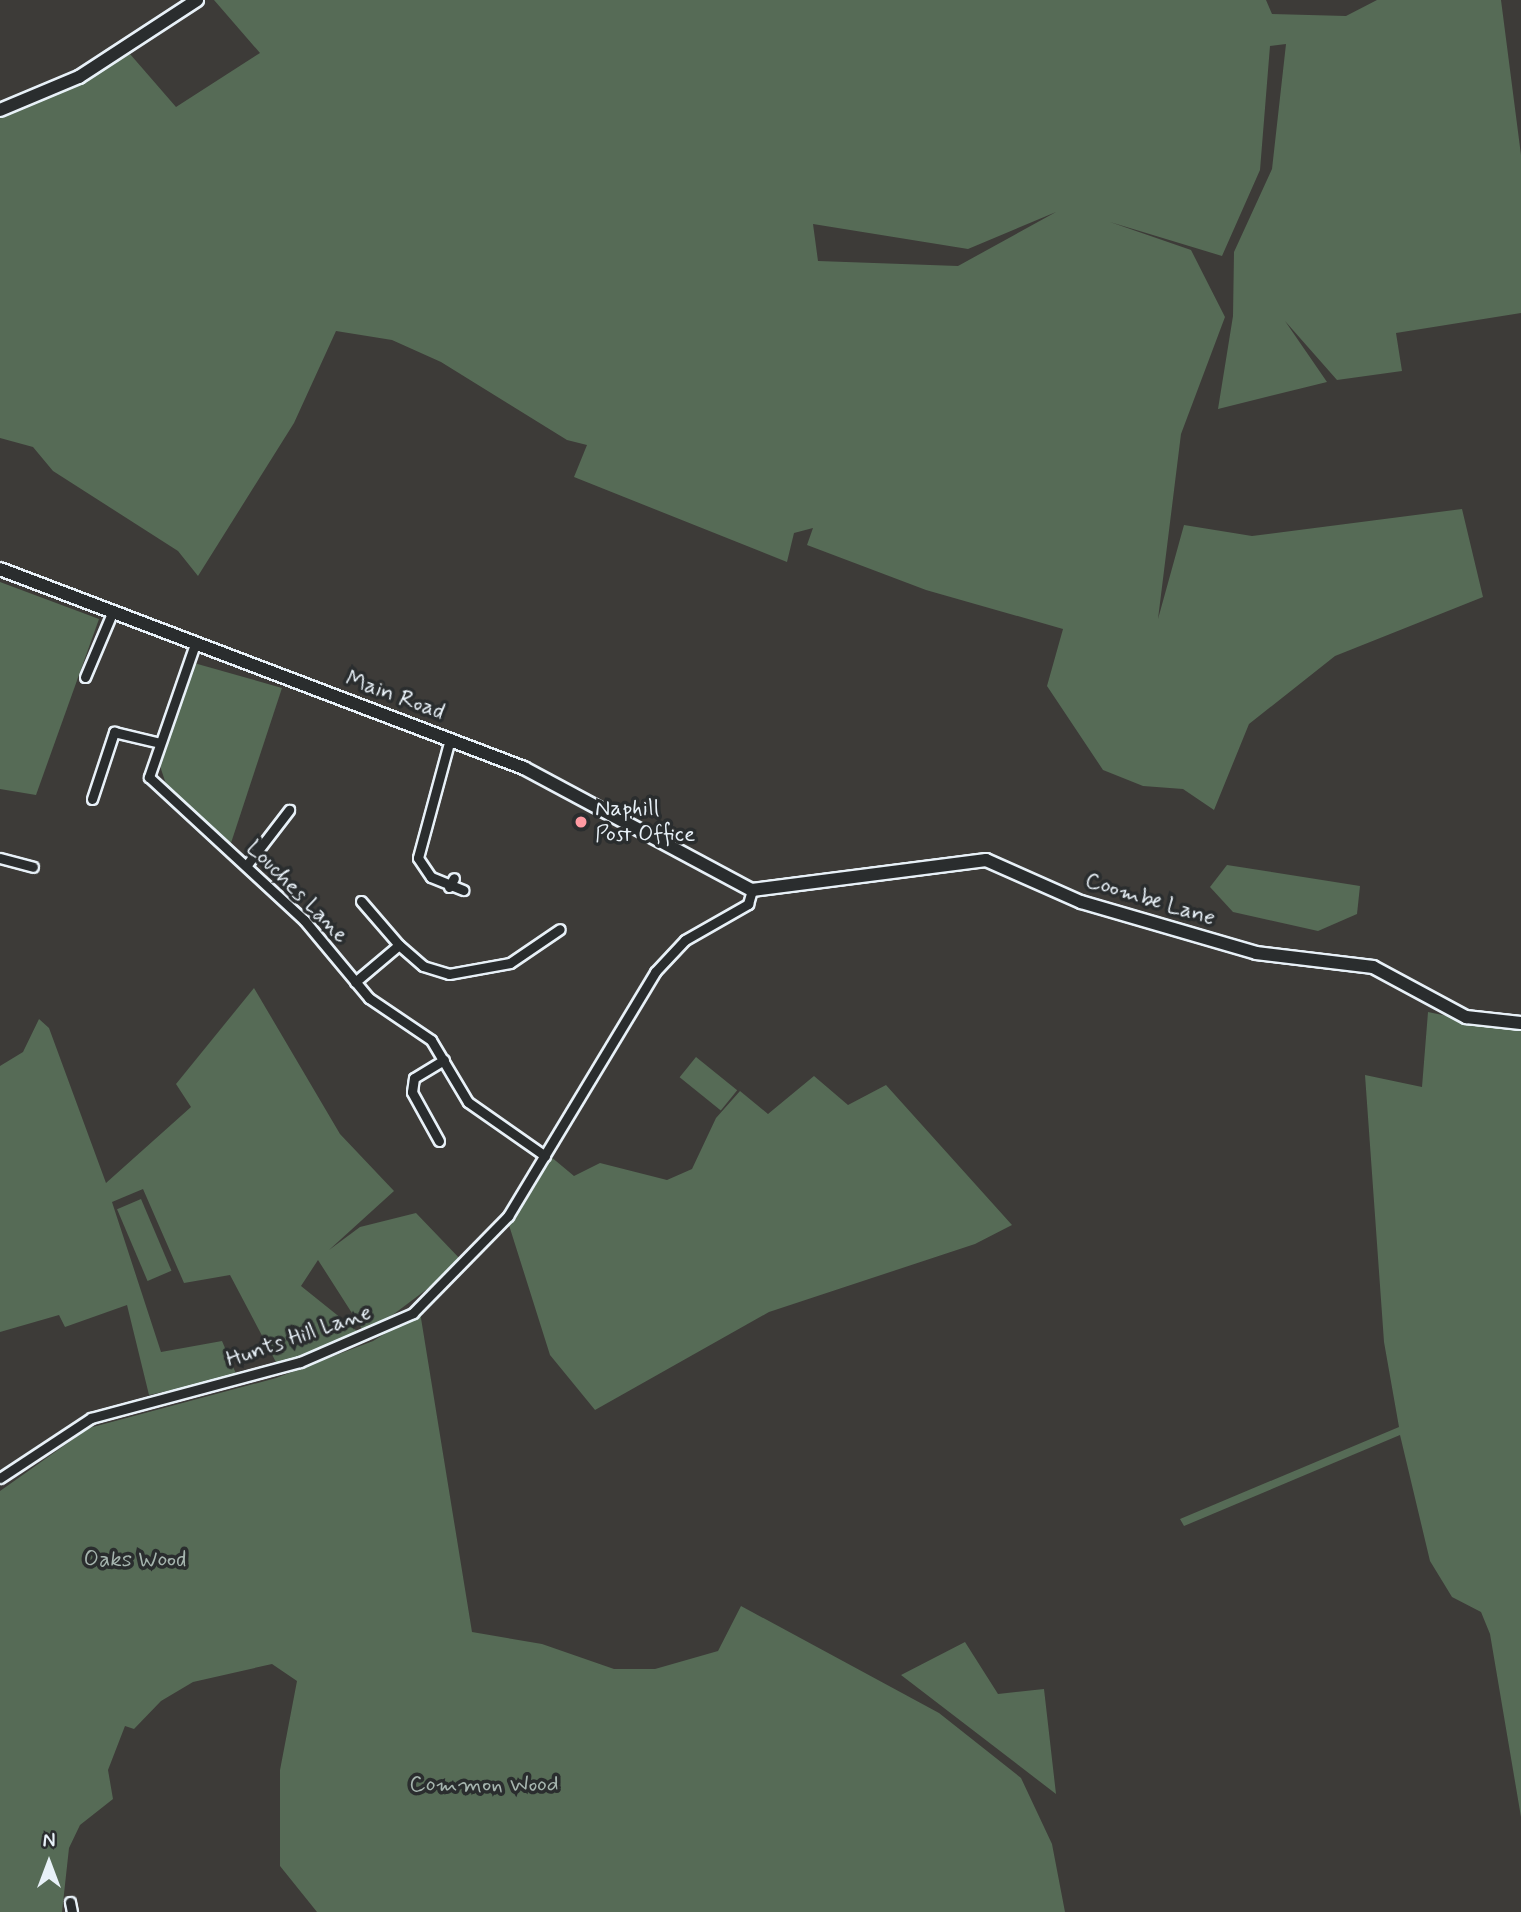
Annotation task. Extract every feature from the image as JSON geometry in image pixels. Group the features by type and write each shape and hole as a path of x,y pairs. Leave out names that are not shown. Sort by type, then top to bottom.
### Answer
{"street":[{"path":"0,110 79,77 197,0"},
{"name":"Main Road","path":"0,569 450,739 577,794 757,891"},
{"path":"85,677 112,613"},
{"name":"Louches Lane","path":"195,644 149,777 304,920 355,982 431,1040 468,1102 545,1156"},
{"path":"92,799 114,733 160,743"},
{"path":"450,739 418,858 423,870 449,887 464,890"},
{"path":"246,866 289,810"},
{"path":"0,858 33,867"},
{"name":"Coombe Lane","path":"757,891 986,860 1081,902 1256,953 1373,967 1466,1017 1521,1023"},
{"path":"449,887 454,878"},
{"name":"Hunts Hill Lane","path":"0,1478 91,1418 300,1362 413,1313 508,1216 655,972 685,940 748,904 757,891"},
{"path":"361,901 399,945 423,966 449,974 510,963 560,929"},
{"path":"355,982 399,945"},
{"path":"439,1141 412,1092 414,1078 444,1060"}],"green space":[{"path":"214,0 1266,0 1272,14 1346,16 1377,0 1501,0 1521,155 1521,313 1396,333 1402,371 1337,380 1285,321 1327,382 1218,409 1233,316 1234,252 1272,169 1286,44 1270,46 1260,170 1222,256 1110,222 1191,250 1225,317 1181,434 1158,619 1184,525 1252,536 1462,509 1483,597 1335,656 1249,724 1214,810 1183,789 1143,786 1103,770 1047,686 1063,629 926,590 807,545 813,528 794,533 787,562 574,477 587,445 567,440 441,362 392,340 336,331 294,423 198,576 178,551 53,471 33,447 0,438 0,115 63,91 130,54 176,107 260,53","holes":["1056,212 958,266 818,261 813,224 968,249"]},
{"path":"0,582 99,619 36,795 0,789"},
{"path":"194,663 282,688 230,846 167,787 160,766"},
{"path":"1227,865 1360,886 1357,914 1318,931 1233,912 1210,887"},
{"path":"254,988 340,1134 394,1191 329,1250 360,1227 416,1213 463,1262 366,1335 318,1260 301,1286 362,1335 278,1366 230,1275 184,1283 143,1189 112,1202 161,1352 222,1341 237,1376 149,1395 127,1305 65,1327 59,1315 0,1332 0,1066 23,1052 39,1019 49,1028 106,1183 191,1107 176,1084"},
{"path":"1428,1012 1521,1031 1521,1817 1490,1634 1481,1612 1452,1597 1430,1561 1400,1435 1184,1526 1180,1519 1399,1427 1384,1342 1365,1075 1422,1087"},
{"path":"696,1057 737,1090 721,1111 680,1077"},
{"path":"814,1076 848,1105 886,1085 1012,1225 975,1244 769,1312 595,1410 550,1355 508,1222 550,1156 574,1176 600,1163 667,1180 692,1169 716,1118 740,1091 768,1114"},
{"path":"141,1199 171,1271 148,1281 117,1209"},
{"path":"420,1312 472,1632 542,1644 614,1669 655,1669 718,1651 741,1606 939,1713 1021,1778 1052,1844 1065,1912 317,1912 280,1866 280,1770 297,1681 272,1664 193,1682 161,1701 134,1729 125,1726 108,1770 113,1799 80,1825 69,1848 62,1912 0,1912 0,1491 89,1428 276,1378 373,1341"},
{"path":"965,1642 998,1694 1044,1689 1056,1794 901,1675"}],"place":[{"name":"Naphill Post Office","path":"581,822"}],"park label":[{"name":"Oaks Wood","path":"135,1560"},
{"name":"Common Wood","path":"484,1785"}]}
